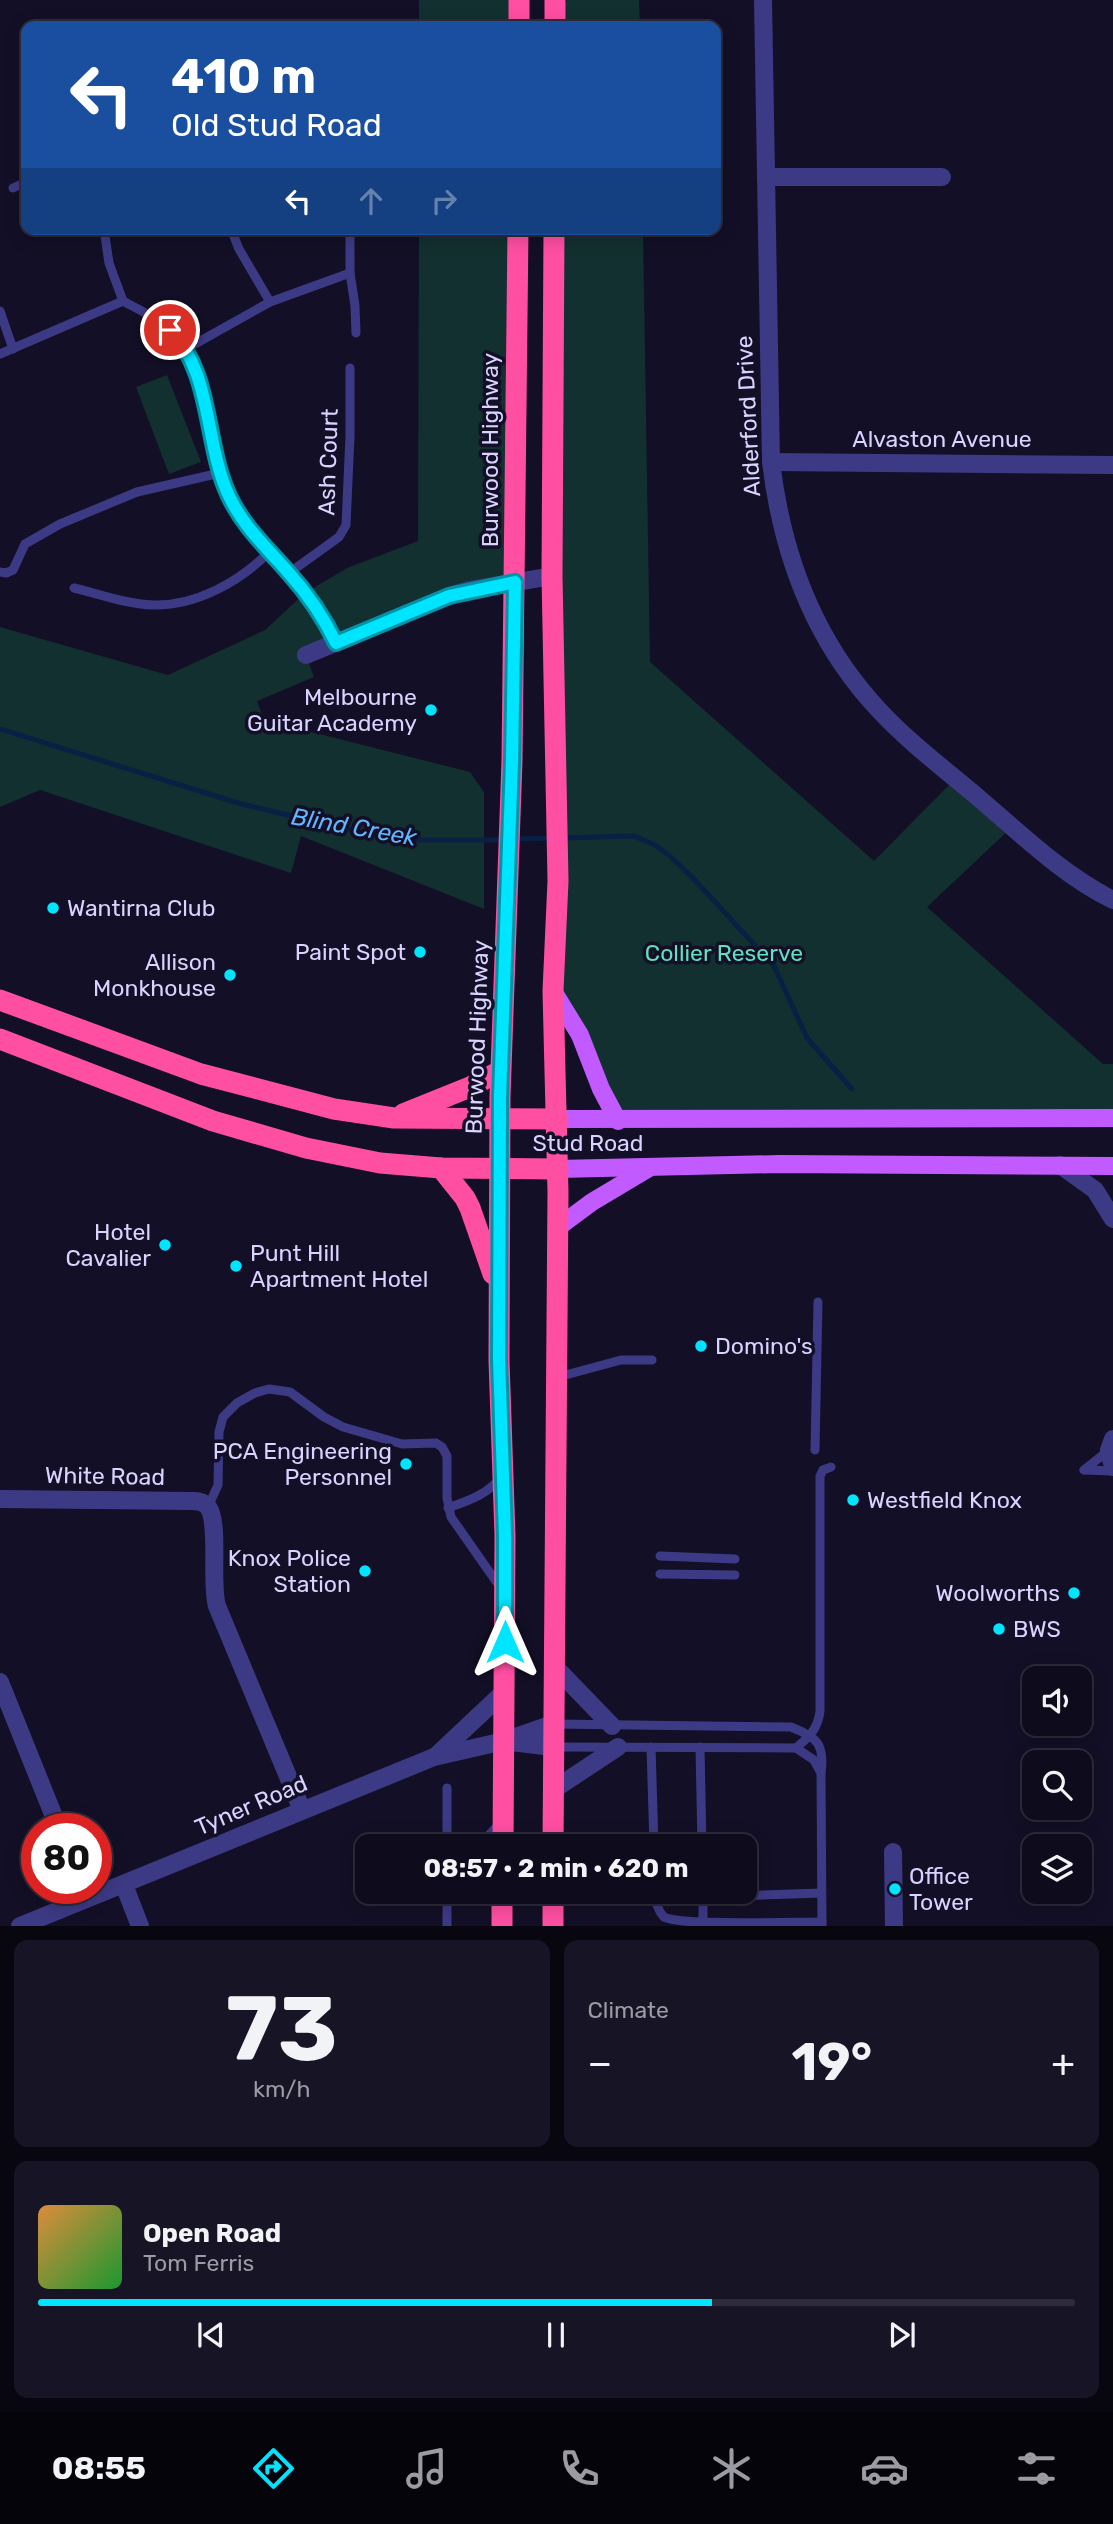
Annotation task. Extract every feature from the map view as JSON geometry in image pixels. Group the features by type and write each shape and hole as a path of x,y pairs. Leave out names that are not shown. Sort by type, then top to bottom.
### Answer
{"highway":[{"path":"519,0 519,21"},
{"name":"Burwood Highway","path":"503,1834 505,1594 499,1289 500,1071 509,854 515,582 518,235"},
{"path":"553,1834 558,1169 553,991 557,868 552,576 554,235"},
{"name":"Stud Road","path":"0,1000 233,1084 334,1109 394,1118 557,1119"},
{"name":"Stud Road","path":"0,1040 243,1132 306,1148 380,1163 500,1170 558,1169"},
{"path":"394,1118 470,1087 500,1071"},
{"path":"441,1168 470,1208 499,1289"},
{"path":"502,1904 502,1926"},
{"path":"553,1904 553,1926"}],"main road":[{"path":"553,991 580,1035 601,1089 618,1121"},
{"name":"Stud Road","path":"557,1119 618,1121 1113,1118"},
{"name":"Stud Road","path":"558,1169 779,1164 1113,1166"},
{"path":"557,1228 592,1202 649,1168"}],"street":[{"path":"555,16 567,0"},
{"name":"Alderford Drive","path":"763,0 771,462 779,516 795,574 821,630 857,684 891,722 1030,843 1072,876 1113,900"},
{"path":"766,177 942,177"},
{"name":"Alvaston Avenue","path":"771,462 1113,465"},
{"path":"306,655 449,596 552,576"},
{"path":"1060,1166 1095,1190 1113,1219"},
{"name":"White Road","path":"0,1499 193,1501 208,1507"},
{"path":"208,1507 213,1519 213,1588 217,1606 302,1810"},
{"path":"554,1666 612,1726"},
{"path":"0,1682 53,1813"},
{"path":"434,1757 505,1691"},
{"name":"Tyner Road","path":"112,1887 124,1885 434,1757 504,1741 553,1724"},
{"name":"Tyner Road","path":"504,1741 553,1747"},
{"path":"553,1790 618,1747"},
{"path":"893,1852 894,1926"},
{"path":"124,1885 140,1926"},
{"name":"Tyner Road","path":"20,1926 63,1904"}],"lane":[{"path":"13,188 21,185"},
{"path":"105,235 109,263 123,302 164,325 186,349 200,388 220,473 237,511 268,553 289,573 336,643"},
{"path":"233,235 270,302"},
{"path":"350,235 350,273 356,333"},
{"path":"186,349 270,302 350,273"},
{"path":"0,354 123,302"},
{"path":"0,311 13,349"},
{"name":"Ash Court","path":"289,573 335,541 346,525 350,368"},
{"path":"0,572 13,570 25,544 32,538 81,514 137,492 220,473"},
{"path":"74,587 130,602 169,604 218,589 242,575 268,553"},
{"path":"815,1450 818,1302"},
{"path":"556,1377 621,1360 652,1360"},
{"path":"208,1507 218,1485 220,1424 223,1417 237,1403 255,1393 269,1389 290,1392 331,1422 402,1444 436,1443 444,1450 447,1456 448,1508 454,1523 505,1594"},
{"path":"796,1748 812,1735 819,1723 820,1476 823,1470 831,1467"},
{"path":"448,1508 477,1497 490,1489 503,1475"},
{"path":"665,1556 735,1559"},
{"path":"664,1574 735,1575"},
{"path":"553,1724 791,1727 812,1735 822,1752 822,1924 703,1925 666,1919 657,1904"},
{"path":"553,1747 796,1748 814,1760 821,1773"},
{"path":"651,1747 654,1834"},
{"path":"700,1747 702,1834"},
{"path":"447,1788 447,1834"},
{"path":"490,1834 503,1818"},
{"path":"757,1894 821,1894"},
{"path":"447,1904 447,1926"},
{"path":"703,1904 703,1925"}],"green space":[{"path":"419,0 519,0 519,21 419,21"},
{"path":"567,0 639,0 640,21 555,21"},
{"path":"419,235 518,235 515,582 470,590 306,656 314,677 257,701 264,720 470,772 484,792 484,909 301,836 291,873 40,790 0,807 0,627 168,675 265,630 305,593 347,568 418,541"},
{"name":"Collier Reserve","path":"554,235 643,235 650,662 874,861 956,778 1012,827 927,907 1103,1064 1113,1064 1113,1118 618,1121 553,991"},
{"path":"167,375 201,462 169,474 136,387"}],"waterway":[{"name":"Blind Creek","path":"0,729 238,803 363,833 421,840 506,840"},
{"name":"Blind Creek","path":"561,838 634,836 655,845 670,856 774,966 807,1038 852,1089"},
{"name":"Blind Creek","path":"515,839 551,838"}],"place":[{"name":"Melbourne Guitar Academy","path":"431,710"},
{"name":"Wantirna Club","path":"53,908"},
{"name":"Paint Spot","path":"420,952"},
{"name":"Allison Monkhouse","path":"230,975"},
{"name":"Hotel Cavalier","path":"165,1245"},
{"name":"Punt Hill Apartment Hotel","path":"236,1266"},
{"name":"Domino's","path":"701,1346"},
{"name":"PCA Engineering Personnel","path":"406,1464"},
{"name":"Westfield Knox","path":"853,1500"},
{"name":"Knox Police Station","path":"365,1571"},
{"name":"Woolworths","path":"1074,1593"},
{"name":"BWS","path":"999,1629"},
{"name":"Office Tower","path":"895,1889"}],"route":[{"path":"170,330 186,349 195,368 214,451 229,497 259,542 301,588 336,643 449,596 515,582 512,761 502,998 499,1201 499,1360 505,1536 505,1642"}]}
